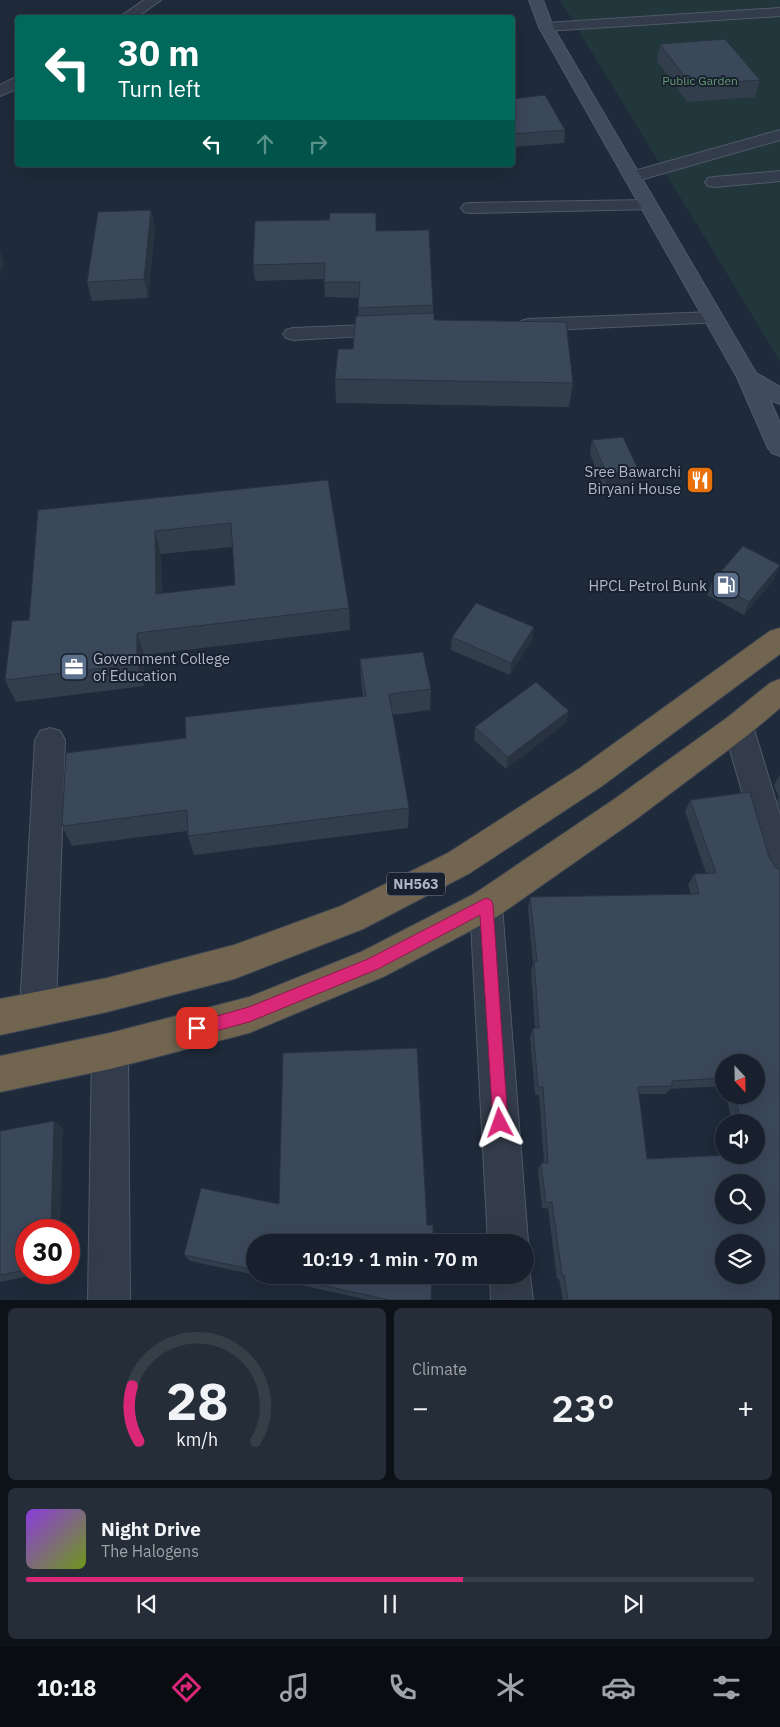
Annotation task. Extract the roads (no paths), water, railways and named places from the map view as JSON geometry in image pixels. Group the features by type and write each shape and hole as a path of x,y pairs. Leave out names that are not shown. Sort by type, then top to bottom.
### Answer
{"highway":[{"name":"NH563","path":"0,1017 107,995 234,962 351,918 459,863 583,782 780,639"},
{"path":"0,1074 110,1051 249,1014 373,964 486,905 624,810 738,726 780,691"}],"street":[{"path":"130,15 154,0"},
{"path":"536,0 546,27 748,377 780,448"},
{"path":"546,27 780,12"},
{"path":"0,91 15,83"},
{"path":"632,177 780,135"},
{"path":"714,182 780,176"},
{"path":"470,208 648,205"},
{"path":"509,326 714,318"},
{"path":"294,334 411,330"},
{"path":"748,377 780,397"},
{"path":"738,726 780,867"},
{"path":"38,1009 50,740"},
{"path":"486,905 507,1234"},
{"path":"109,1300 110,1051"},
{"path":"511,1284 512,1300"}],"place":[{"name":"Sree Bawarchi Biryani House","path":"700,480"},
{"name":"HPCL Petrol Bunk","path":"726,585"},
{"name":"Government College of Education","path":"74,667"}],"park label":[{"name":"Public Garden","path":"700,80"}]}
